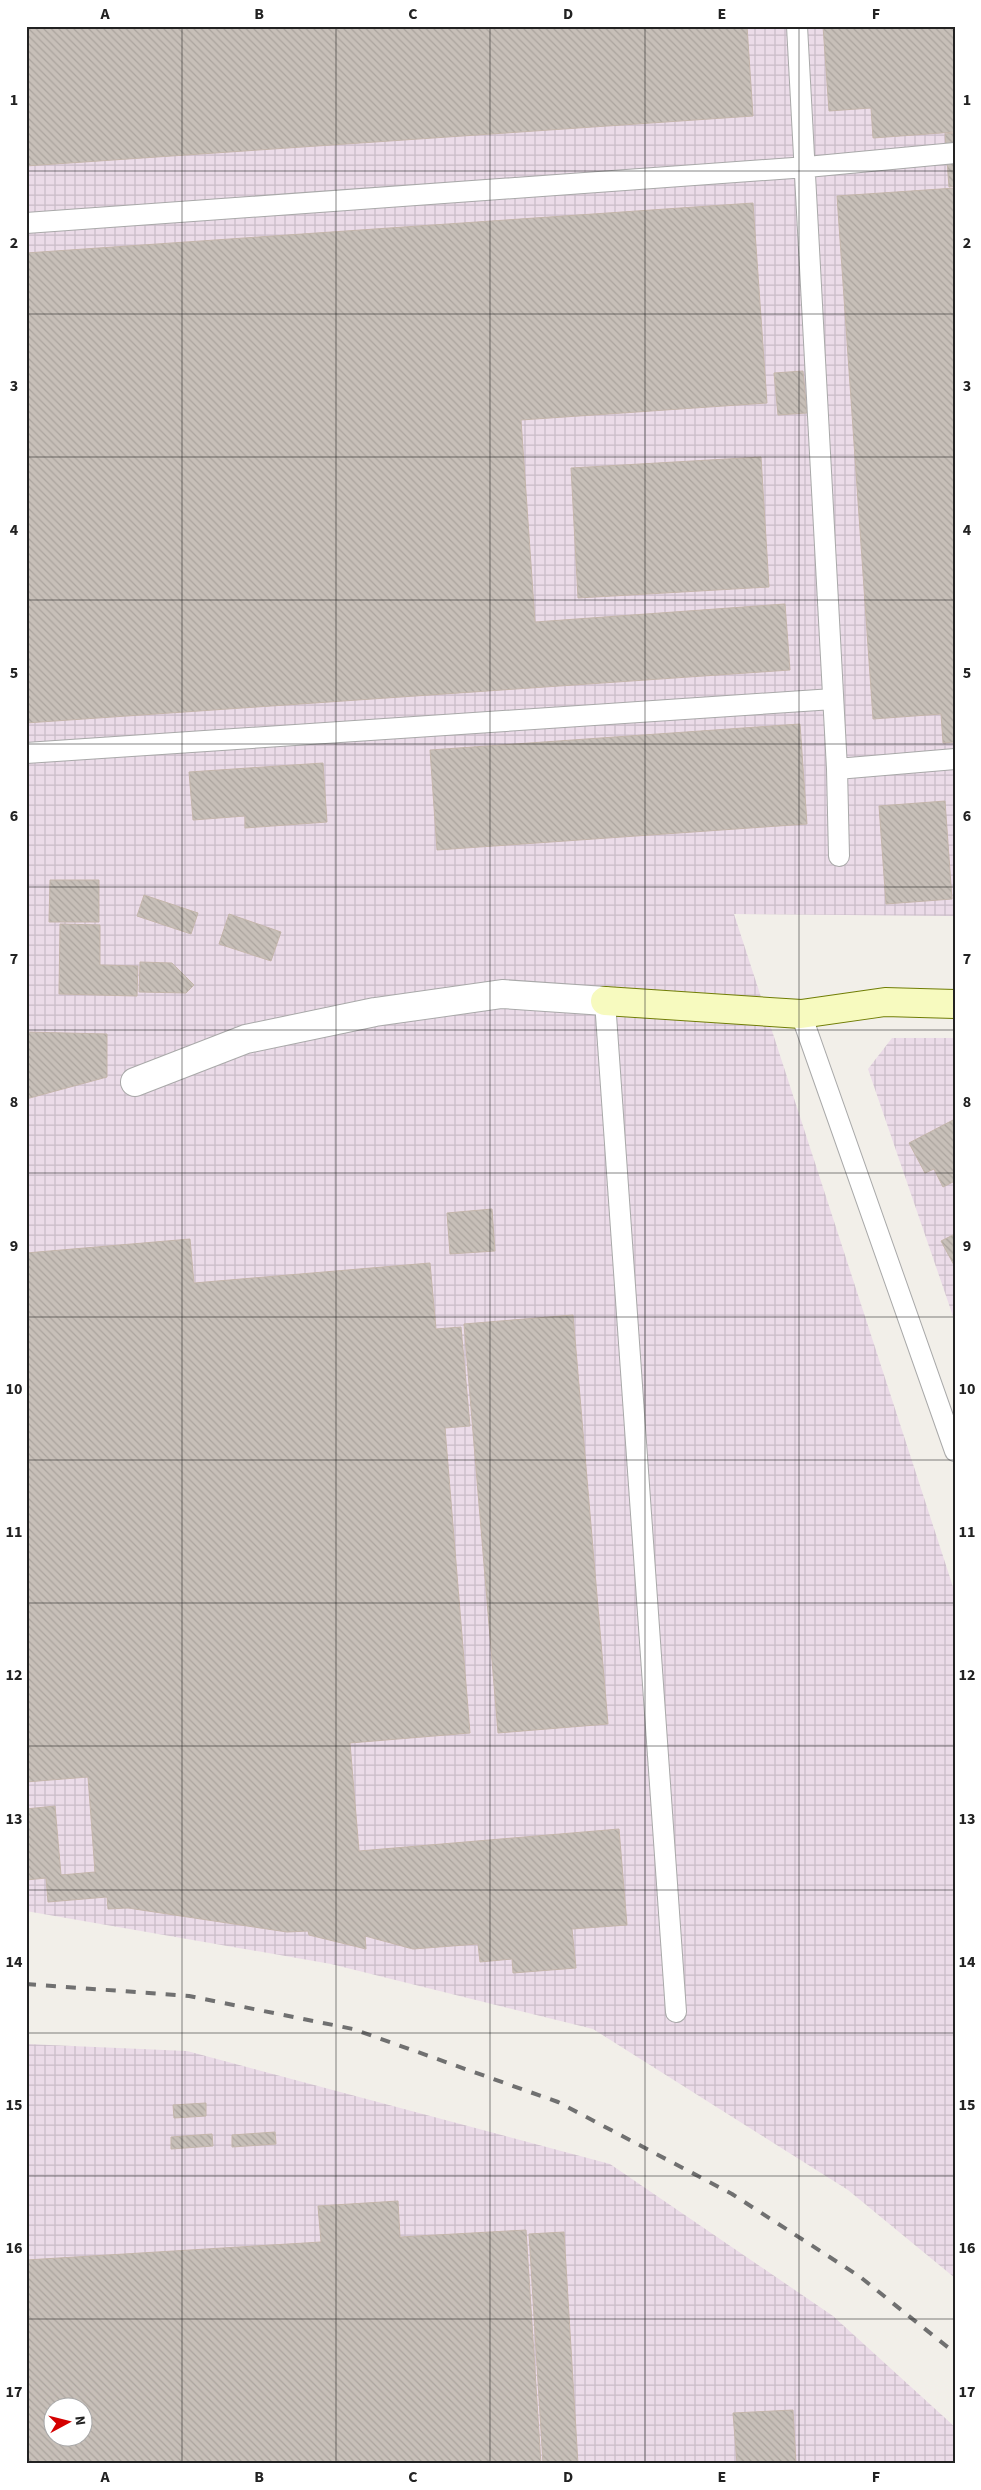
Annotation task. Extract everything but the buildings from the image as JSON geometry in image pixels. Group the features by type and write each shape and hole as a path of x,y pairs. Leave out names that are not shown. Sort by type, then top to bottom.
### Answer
{"street":[{"path":"134,1082 246,1039 375,1012 502,994 801,1014 885,1002 955,1004"}],"lane":[{"path":"797,26 807,167 837,769 839,856"},
{"path":"26,223 807,167 955,152"},
{"path":"26,753 833,698"},
{"path":"837,769 955,759"},
{"path":"605,1001 676,2012"},
{"path":"801,1014 955,1451"}],"shaded area":[{"path":"26,26 955,26 955,916 734,914 955,1593 955,2278 848,2190 593,2029 331,1964 26,1911"},
{"path":"892,1038 955,1038 955,1322 868,1069"},
{"path":"26,2044 187,2051 610,2164 833,2316 955,2427 955,2464 26,2464"}],"railway":[{"path":"26,1984 189,1996 353,2029 558,2102 732,2194 859,2276 955,2353"}]}
